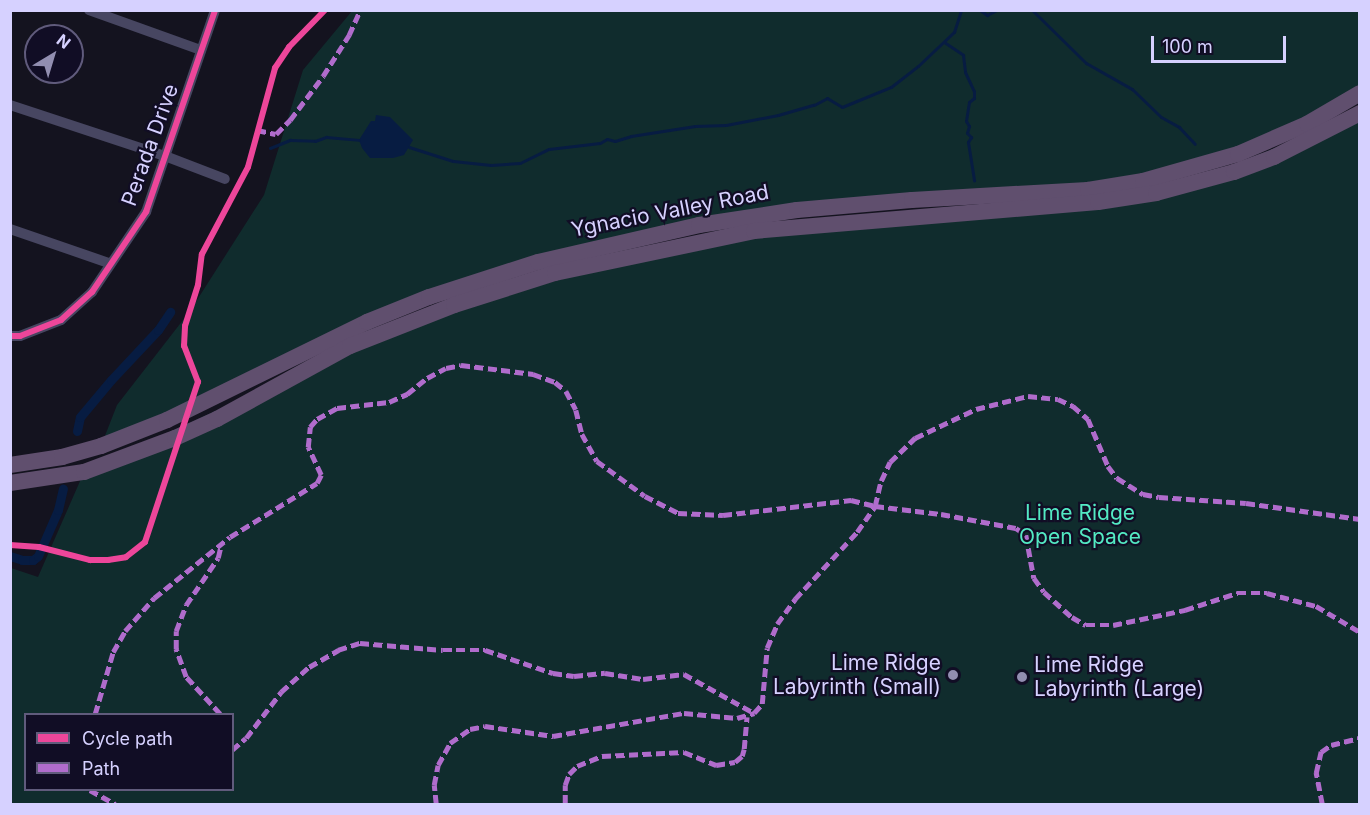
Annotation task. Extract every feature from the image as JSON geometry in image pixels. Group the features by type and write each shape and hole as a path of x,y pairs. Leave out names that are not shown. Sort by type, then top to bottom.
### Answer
{"highway":[{"name":"Ygnacio Valley Road","path":"10,465 62,457 145,429 367,322 429,297 538,262 699,225 797,210 1088,189 1143,181 1238,154 1307,124 1359,93"},
{"name":"Ygnacio Valley Road","path":"10,483 84,472 175,438 217,419 350,346 454,305 555,273 754,231 1098,202 1156,193 1234,172 1274,157 1359,113"}],"street":[{"path":"88,10 201,50"},
{"name":"Perada Drive","path":"10,336 20,336 61,320 92,292 109,263 146,212 215,10"},
{"path":"10,105 165,156 225,179"},
{"path":"10,229 109,263"}],"green space":[{"path":"352,11 1359,11 1359,93 1173,175 797,210 466,284 101,446 117,405 190,311 264,195 303,70"},
{"name":"Lime Ridge Open Space","path":"1359,113 1359,804 11,804 11,568 38,577 84,472 409,321 705,240 1181,187"}],"water":[{"path":"376,115 390,117 413,140 404,155 393,158 370,158 362,148 359,140 371,121 375,121"}],"waterway":[{"path":"409,147 453,161 491,165 520,163 549,149 600,143 607,139 615,141 631,136 695,126 726,125 778,115 814,105 827,98 842,107 891,87 918,66 954,32 961,10"},
{"path":"980,10 987,15 997,10"},
{"path":"1032,10 1086,63 1132,89 1161,117 1179,127 1195,144"},
{"path":"944,42 963,55 965,72 974,91 974,98 969,102 966,121 969,126 967,133 971,137 968,142 974,181"},
{"path":"270,148 290,140 315,141 326,137 359,140"},
{"path":"77,431 80,417 158,330 170,312"},
{"path":"10,556 22,560 33,560 38,556 58,510 63,489"}],"marked path":[{"path":"257,130 276,134 290,120 323,76 349,35 360,10"},
{"path":"95,713 113,652 125,631 154,598 230,537 317,483 321,475 308,447 310,427 317,419 337,408 389,402 407,394 427,378 446,368 461,365 533,374 555,382 566,391 576,410 582,434 597,461 645,496 678,513 723,515 851,500 875,506 941,514 1016,528 1026,535 1034,578 1044,592 1072,617 1086,625 1113,625 1185,610 1237,593 1267,593 1316,606 1360,632"},
{"path":"436,804 434,785 438,765 450,743 470,729 485,726 553,736 684,713 737,718 754,713 762,704 767,648 777,624 795,599 857,532 875,506 881,481 890,462 915,438 976,409 1028,396 1058,399 1073,406 1088,419 1108,466 1117,478 1143,494 1246,503 1360,519"},
{"path":"219,713 186,677 176,649 176,631 186,605 218,558 221,545"},
{"path":"234,748 246,738 281,692 309,667 338,650 360,643 443,650 485,650 553,673 574,676 605,673 643,679 684,674 754,713"},
{"path":"565,804 565,785 569,774 577,766 602,756 684,752 716,765 735,762 742,756 744,749 747,717"},
{"path":"1322,804 1316,773 1321,752 1331,745 1360,738"},
{"path":"92,791 115,804"}],"cycle path":[{"path":"10,336 20,336 61,320 92,292 146,212 215,10"},
{"path":"10,545 39,547 90,560 108,560 126,557 145,542 198,382 184,346 185,326 198,285 202,254 248,167 275,68 289,47 325,10"}],"place":[{"name":"Lime Ridge Labyrinth (Small)","path":"953,675"},
{"name":"Lime Ridge Labyrinth (Large)","path":"1022,677"}]}
